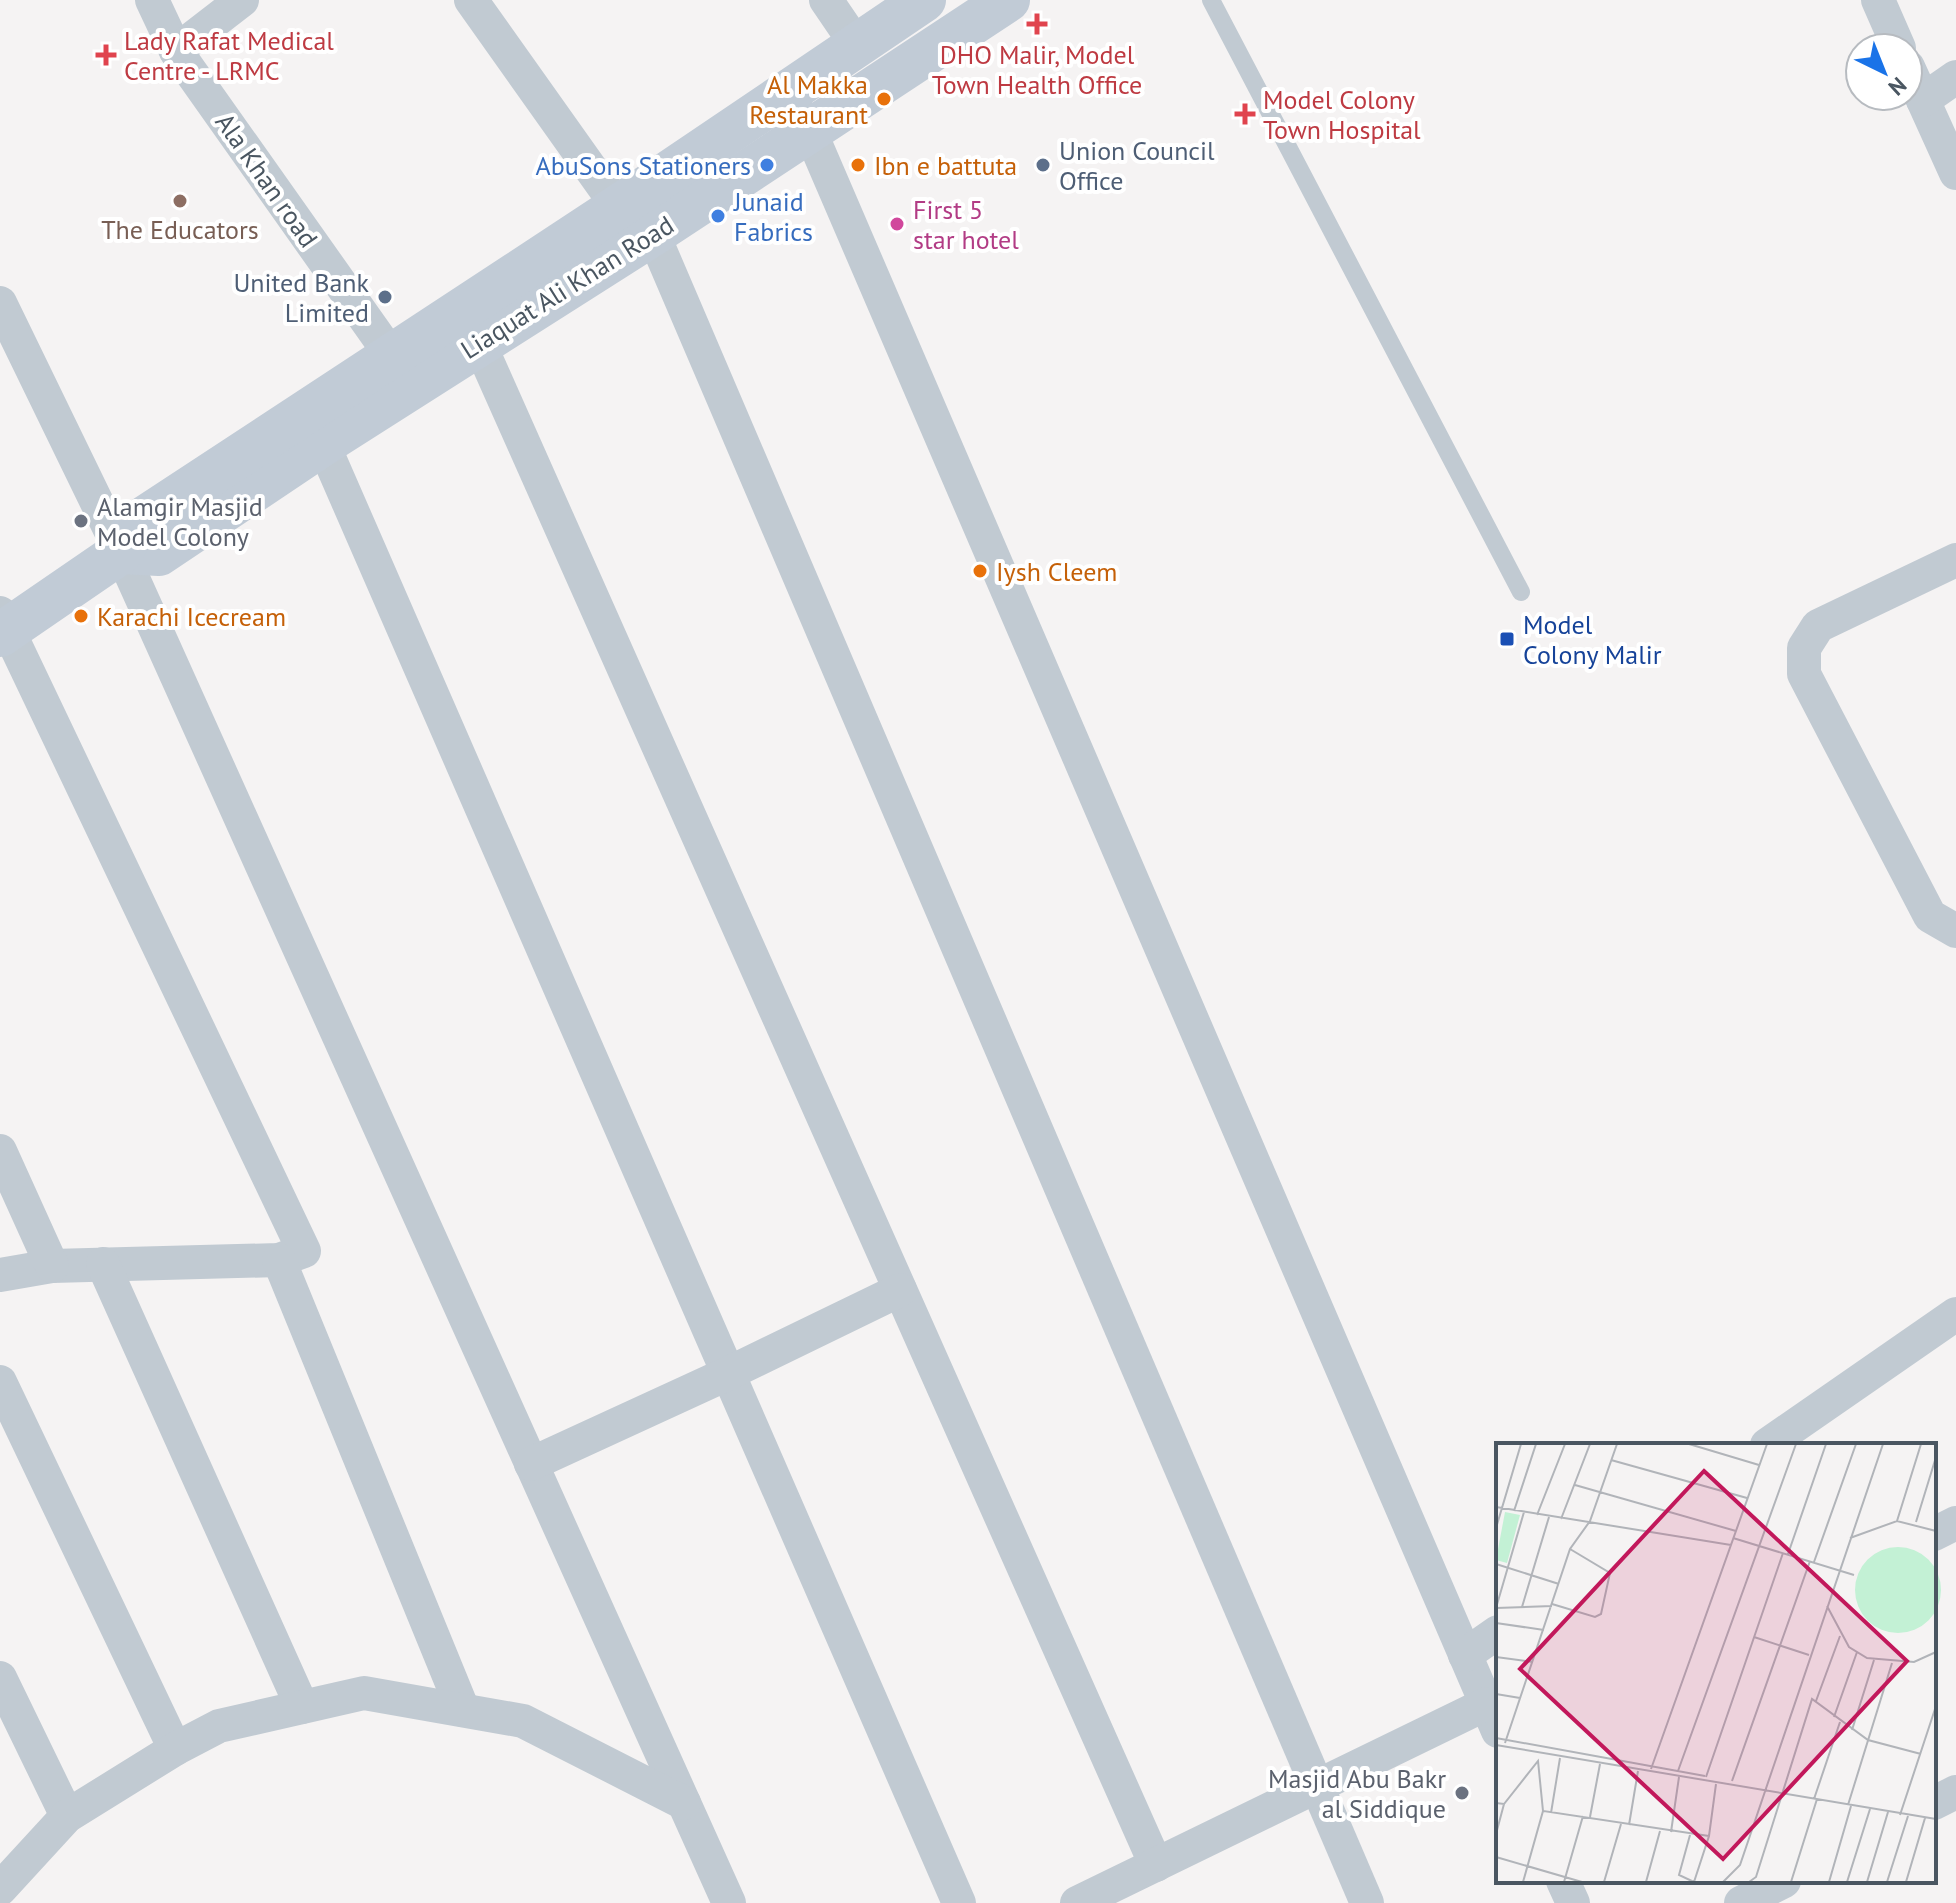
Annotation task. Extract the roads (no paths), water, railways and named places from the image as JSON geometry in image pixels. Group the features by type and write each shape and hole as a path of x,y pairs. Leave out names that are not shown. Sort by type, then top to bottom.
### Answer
{"main road":[{"name":"Liaquat Ali Khan Road","path":"3,626 121,552 137,523 618,207 924,0"},
{"name":"Liaquat Ali Khan Road","path":"121,552 159,554 323,444 653,234 1008,0"}],"street":[{"name":"Ala Khan road","path":"152,0 176,51 391,355"},
{"path":"176,51 242,0"},
{"path":"471,0 618,207"},
{"path":"826,0 856,44"},
{"path":"1878,0 1892,32"},
{"path":"1924,99 1956,77"},
{"path":"786,92 809,129 1492,1718 1318,1786 1156,1865 1130,1891 1077,1903"},
{"path":"1924,102 1956,173"},
{"path":"653,234 1367,1903"},
{"path":"0,303 121,552 729,1903"},
{"path":"479,343 1156,1865"},
{"path":"323,444 959,1903"},
{"path":"1956,560 1818,626 1804,648 1804,674 1930,916 1956,931"},
{"path":"0,1275 52,1266 279,1260 304,1251 3,626"},
{"path":"0,1151 52,1266"},
{"path":"279,1260 463,1710"},
{"path":"103,1264 302,1707"},
{"path":"531,1464 900,1290"},
{"path":"1770,1443 1956,1314"},
{"path":"0,1382 175,1749"},
{"path":"1936,1533 1956,1523"},
{"path":"1465,1655 1496,1633"},
{"path":"0,1678 67,1816"},
{"path":"0,1889 67,1816 175,1749 219,1726 364,1693 523,1721 684,1803"},
{"path":"1936,1802 1956,1792"},
{"path":"1564,1883 1573,1903"},
{"path":"1741,1903 1780,1883"}],"lane":[{"path":"1211,0 1521,592"}],"place":[{"name":"DHO Malir, Model Town Health Office","path":"1037,24"},
{"name":"Lady Rafat Medical Centre - LRMC","path":"106,55"},
{"name":"Al Makka Restaurant","path":"884,99"},
{"name":"Model Colony Town Hospital","path":"1245,114"},
{"name":"AbuSons Stationers","path":"767,165"},
{"name":"Ibn e battuta","path":"858,165"},
{"name":"Union Council Office","path":"1043,165"},
{"name":"The Educators","path":"180,201"},
{"name":"Junaid Fabrics","path":"718,216"},
{"name":"First 5 star hotel","path":"897,224"},
{"name":"United Bank Limited","path":"385,297"},
{"name":"Alamgir Masjid Model Colony","path":"81,521"},
{"name":"Iysh Cleem","path":"980,571"},
{"name":"Karachi Icecream","path":"81,616"},
{"name":"Model Colony Malir","path":"1507,639"},
{"name":"Masjid Abu Bakr al Siddique","path":"1462,1793"}]}
